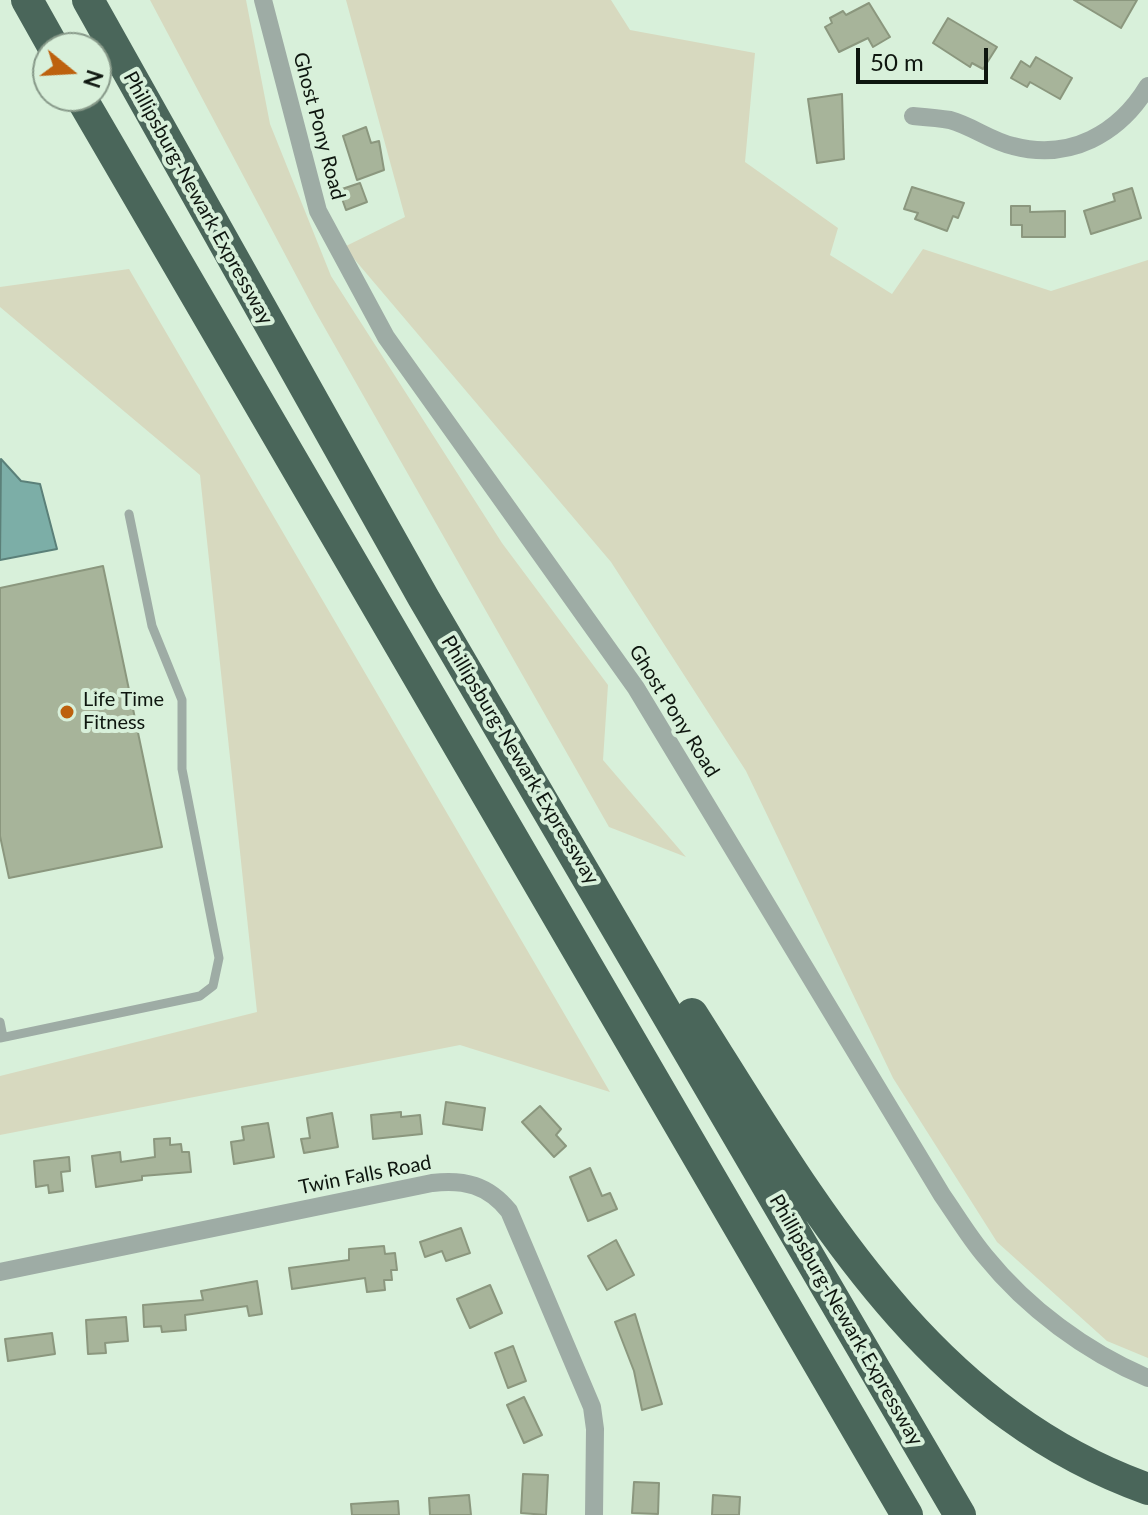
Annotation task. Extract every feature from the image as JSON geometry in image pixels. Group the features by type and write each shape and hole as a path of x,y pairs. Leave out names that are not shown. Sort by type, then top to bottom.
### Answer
{"highway":[{"path":"27,0 45,32"},
{"name":"Phillipsburg-Newark Expressway","path":"88,0 423,597 960,1515"},
{"path":"89,112 907,1515"},
{"path":"601,898 668,976 807,1194 856,1265 895,1311 969,1384 1024,1427 1067,1454 1148,1489"}],"street":[{"name":"Ghost Pony Road","path":"263,0 318,211 386,337 636,688 942,1195 984,1255 1054,1322 1094,1350 1148,1378"},
{"path":"913,116 952,121 1014,146 1062,149 1086,143 1118,125 1135,107 1148,86"},
{"name":"Twin Falls Road","path":"0,1272 432,1183 450,1181 483,1188 498,1197 509,1211 592,1407 595,1429 594,1515"}],"lane":[{"path":"0,1022 1,1037 200,996 213,986 219,966 182,769 182,700 152,626 129,514"}],"green space":[{"path":"150,0 246,0 270,124 331,276 502,543 608,685 603,760 686,857 609,827 314,309"},
{"path":"346,0 611,0 630,30 755,53 745,162 838,228 830,255 892,294 923,249 1051,291 1148,260 1148,1358 1107,1341 997,1242 893,1078 746,771 611,562 344,247 405,217"},
{"path":"129,269 610,1092 460,1045 0,1135 0,1076 257,1012 200,475 0,307 0,287"}],"water":[{"path":"1,459 21,481 40,484 57,549 0,560"}],"building":[{"path":"1074,0 1137,0 1121,28"},
{"path":"869,3 890,37 873,47 868,38 839,52 825,27 832,23 830,18 843,11 846,15"},
{"path":"948,18 997,47 983,69 972,63 970,67 933,43"},
{"path":"1036,57 1072,78 1060,99 1030,82 1027,87 1011,78 1021,61 1030,67"},
{"path":"842,94 844,159 817,163 808,99"},
{"path":"366,127 371,143 379,141 384,170 357,180 343,136"},
{"path":"360,183 367,202 346,210 339,190"},
{"path":"912,187 964,203 958,218 953,216 947,231 915,219 918,213 904,209"},
{"path":"1132,188 1141,218 1091,234 1084,211 1115,201 1113,194"},
{"path":"1011,206 1030,206 1030,212 1065,211 1065,237 1022,237 1022,225 1011,225"},
{"name":"Life Time Fitness","path":"103,566 162,847 9,878 0,836 0,588"},
{"path":"446,1102 485,1108 482,1130 443,1124"},
{"path":"540,1106 561,1129 556,1135 566,1146 554,1157 522,1122"},
{"path":"401,1112 401,1117 420,1115 422,1134 373,1139 371,1115"},
{"path":"332,1113 338,1147 304,1153 301,1139 310,1138 307,1118"},
{"path":"268,1123 274,1157 234,1164 231,1142 244,1140 242,1127"},
{"path":"170,1138 170,1145 181,1144 182,1152 189,1152 191,1172 142,1176 142,1180 96,1187 92,1156 120,1152 121,1162 155,1157 154,1139"},
{"path":"69,1157 70,1171 61,1172 63,1191 49,1193 48,1185 36,1187 34,1161"},
{"path":"590,1168 602,1196 610,1193 617,1209 588,1221 570,1177"},
{"path":"461,1228 470,1253 446,1261 442,1251 425,1257 420,1242"},
{"path":"616,1240 634,1275 607,1290 588,1256"},
{"path":"384,1246 385,1254 395,1253 397,1270 391,1270 392,1280 384,1280 385,1290 367,1292 365,1278 292,1289 289,1268 349,1260 349,1249"},
{"path":"257,1281 262,1314 249,1316 247,1306 185,1315 186,1330 162,1332 161,1326 144,1327 143,1305 203,1300 201,1291"},
{"path":"490,1285 502,1313 470,1328 457,1299"},
{"path":"635,1314 662,1404 642,1410 634,1371 615,1322"},
{"path":"126,1317 128,1341 105,1343 106,1353 88,1354 86,1320"},
{"path":"52,1333 55,1354 8,1361 5,1339"},
{"path":"513,1346 526,1381 508,1388 495,1353"},
{"path":"524,1397 542,1435 524,1443 507,1405"},
{"path":"523,1474 548,1475 546,1515 521,1513"},
{"path":"634,1482 659,1483 658,1514 632,1513"},
{"path":"469,1495 471,1515 430,1515 429,1498"},
{"path":"713,1495 740,1497 739,1515 712,1515"},
{"path":"398,1501 399,1515 352,1515 351,1504"}],"place":[{"name":"Life Time Fitness","path":"67,712"}]}
